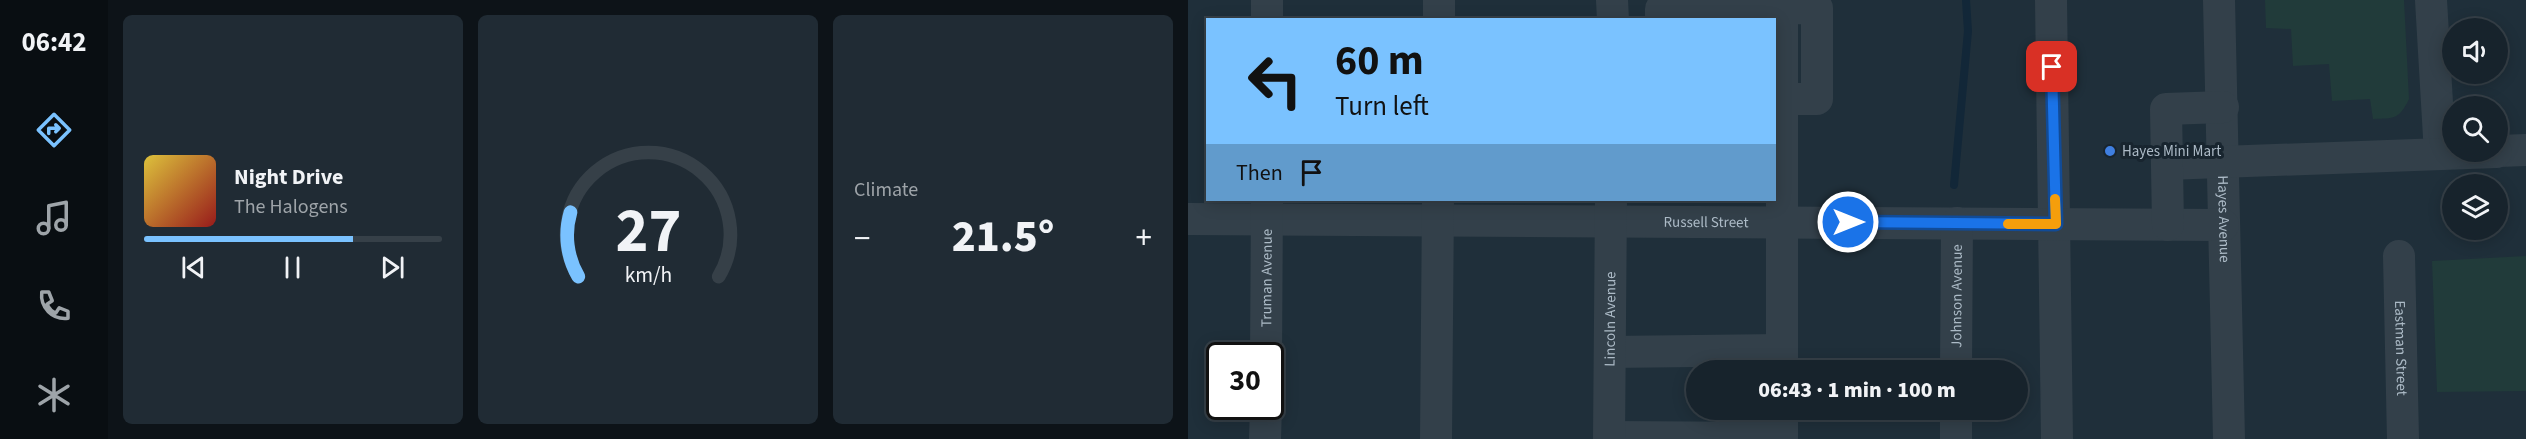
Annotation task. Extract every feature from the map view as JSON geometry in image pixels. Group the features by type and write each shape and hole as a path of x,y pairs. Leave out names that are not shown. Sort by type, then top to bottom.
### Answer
{"street":[{"path":"1267,0 1267,18"},
{"path":"1439,0 1439,18"},
{"path":"1612,0 1613,18"},
{"path":"2051,0 2056,224 2057,439"},
{"name":"Hayes Avenue","path":"2219,0 2229,439"},
{"path":"2167,164 2440,154 2431,0"},
{"path":"1610,352 1782,360 1782,222 1778,99 1782,4"},
{"path":"1661,18 1662,9 1818,4 1817,99 1778,99"},
{"path":"2168,225 2166,109 2223,108"},
{"path":"2508,151 2526,150"},
{"name":"Russell Street","path":"1188,219 1267,209 1611,210 1782,222 2223,225"},
{"name":"Truman Avenue","path":"1266,342 1267,209"},
{"path":"1437,439 1438,210"},
{"name":"Lincoln Avenue","path":"1609,438 1611,210"},
{"name":"Johnson Avenue","path":"1956,360 1957,223"},
{"name":"Eastman Street","path":"2399,256 2403,439"},
{"path":"1265,439 1266,420"},
{"path":"1609,438 1782,439 1782,420"},
{"path":"1956,420 1956,439"}],"green space":[{"path":"2265,0 2404,0 2409,99 2402,111 2391,118 2373,119 2370,99 2332,101 2329,64 2293,66 2291,29 2266,28"},
{"path":"2526,256 2526,391 2437,392 2432,261"}],"waterway":[{"path":"1954,185 1968,31 1966,0"}],"slow traffic":[{"path":"2008,224 2056,224 2055,199"}],"place":[{"name":"Hayes Mini Mart","path":"2110,151"}],"route":[{"path":"1848,222 2056,224 2052,67"}]}
